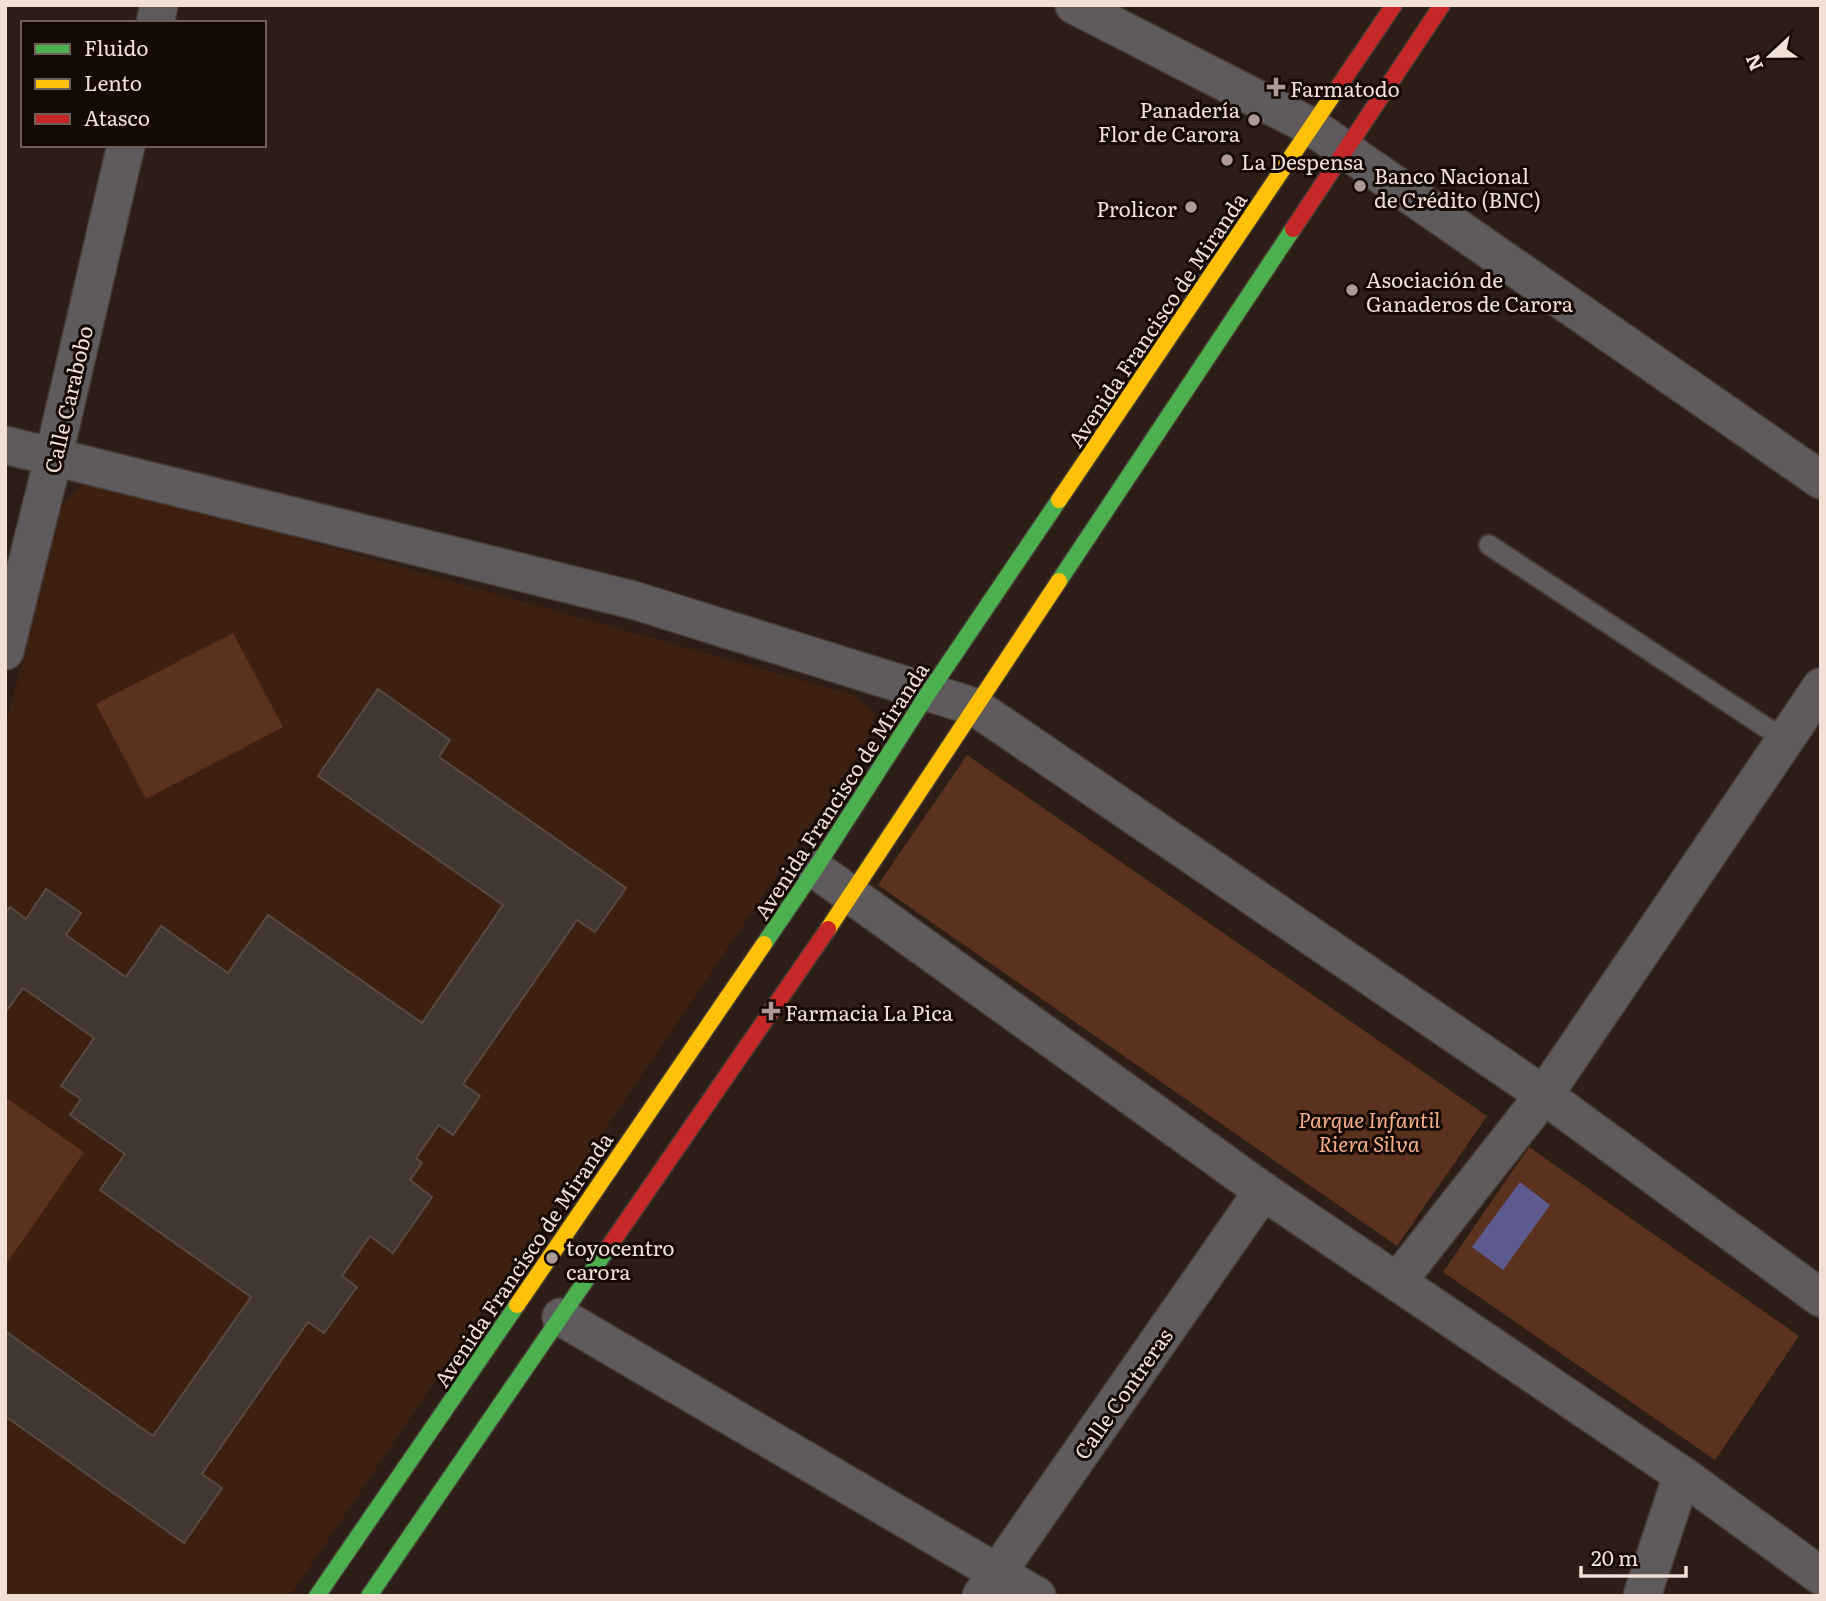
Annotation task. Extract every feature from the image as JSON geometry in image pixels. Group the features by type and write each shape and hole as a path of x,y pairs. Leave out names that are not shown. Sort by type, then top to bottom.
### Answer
{"main road":[{"name":"Avenida Francisco de Miranda","path":"317,1596 815,869 929,692 1394,5"},
{"path":"369,1596 850,896 1442,5"}],"street":[{"path":"1074,5 1312,127 1821,480"},
{"name":"Calle Carabobo","path":"5,652 126,147"},
{"path":"5,445 633,600 975,707 1544,1096 1821,1298"},
{"path":"1397,1282 1544,1096 1821,687"},
{"path":"815,869 1263,1191 1682,1475 1821,1576"},
{"name":"Calle Contreras","path":"989,1584 1263,1191"},
{"path":"561,1317 989,1584 1037,1596"},
{"path":"1642,1596 1682,1475"}],"lane":[{"path":"1489,545 1785,740"}],"shaded area":[{"path":"95,481 854,695 875,714 866,743 290,1596 5,1596 5,730 63,504 78,488"},
{"path":"1520,1182 1550,1205 1503,1270 1472,1247"}],"green space":[{"path":"233,633 283,727 146,799 96,704"},
{"name":"Parque Infantil Riera Silva","path":"967,755 1487,1116 1397,1246 878,885"},
{"path":"5,1097 84,1152 5,1266"},
{"path":"1529,1147 1799,1336 1715,1460 1443,1272"}],"building":[{"path":"378,689 450,740 439,757 626,888 595,932 577,920 463,1084 480,1096 453,1135 439,1125 416,1158 422,1163 410,1180 432,1197 393,1253 370,1236 342,1276 357,1287 324,1333 308,1322 202,1474 222,1488 184,1543 5,1416 5,1331 153,1436 251,1297 100,1190 125,1154 70,1115 81,1099 61,1086 94,1038 23,988 5,1013 5,914 10,907 26,919 46,889 81,913 66,935 126,977 161,926 228,973 268,915 422,1023 503,905 318,776"}],"traffic: fast":[{"path":"1059,581 1293,229"},
{"path":"764,944 1059,500"},
{"path":"369,1596 608,1248"},
{"path":"317,1596 517,1305"}],"traffic: slow":[{"path":"1059,500 1337,89"},
{"path":"828,929 1059,581"},
{"path":"517,1305 764,944"}],"traffic: jam":[{"path":"1337,89 1394,5"},
{"path":"1293,229 1442,5"},
{"path":"608,1248 828,929"}],"place":[{"name":"Farmatodo","path":"1276,87"},
{"name":"Panadería Flor de Carora","path":"1254,120"},
{"name":"La Despensa","path":"1227,160"},
{"name":"Banco Nacional de Crédito (BNC)","path":"1360,186"},
{"name":"Prolicor","path":"1191,207"},
{"name":"Asociación de Ganaderos de Carora","path":"1352,290"},
{"name":"Farmacia La Pica","path":"771,1011"},
{"name":"toyocentro carora","path":"552,1258"}]}
